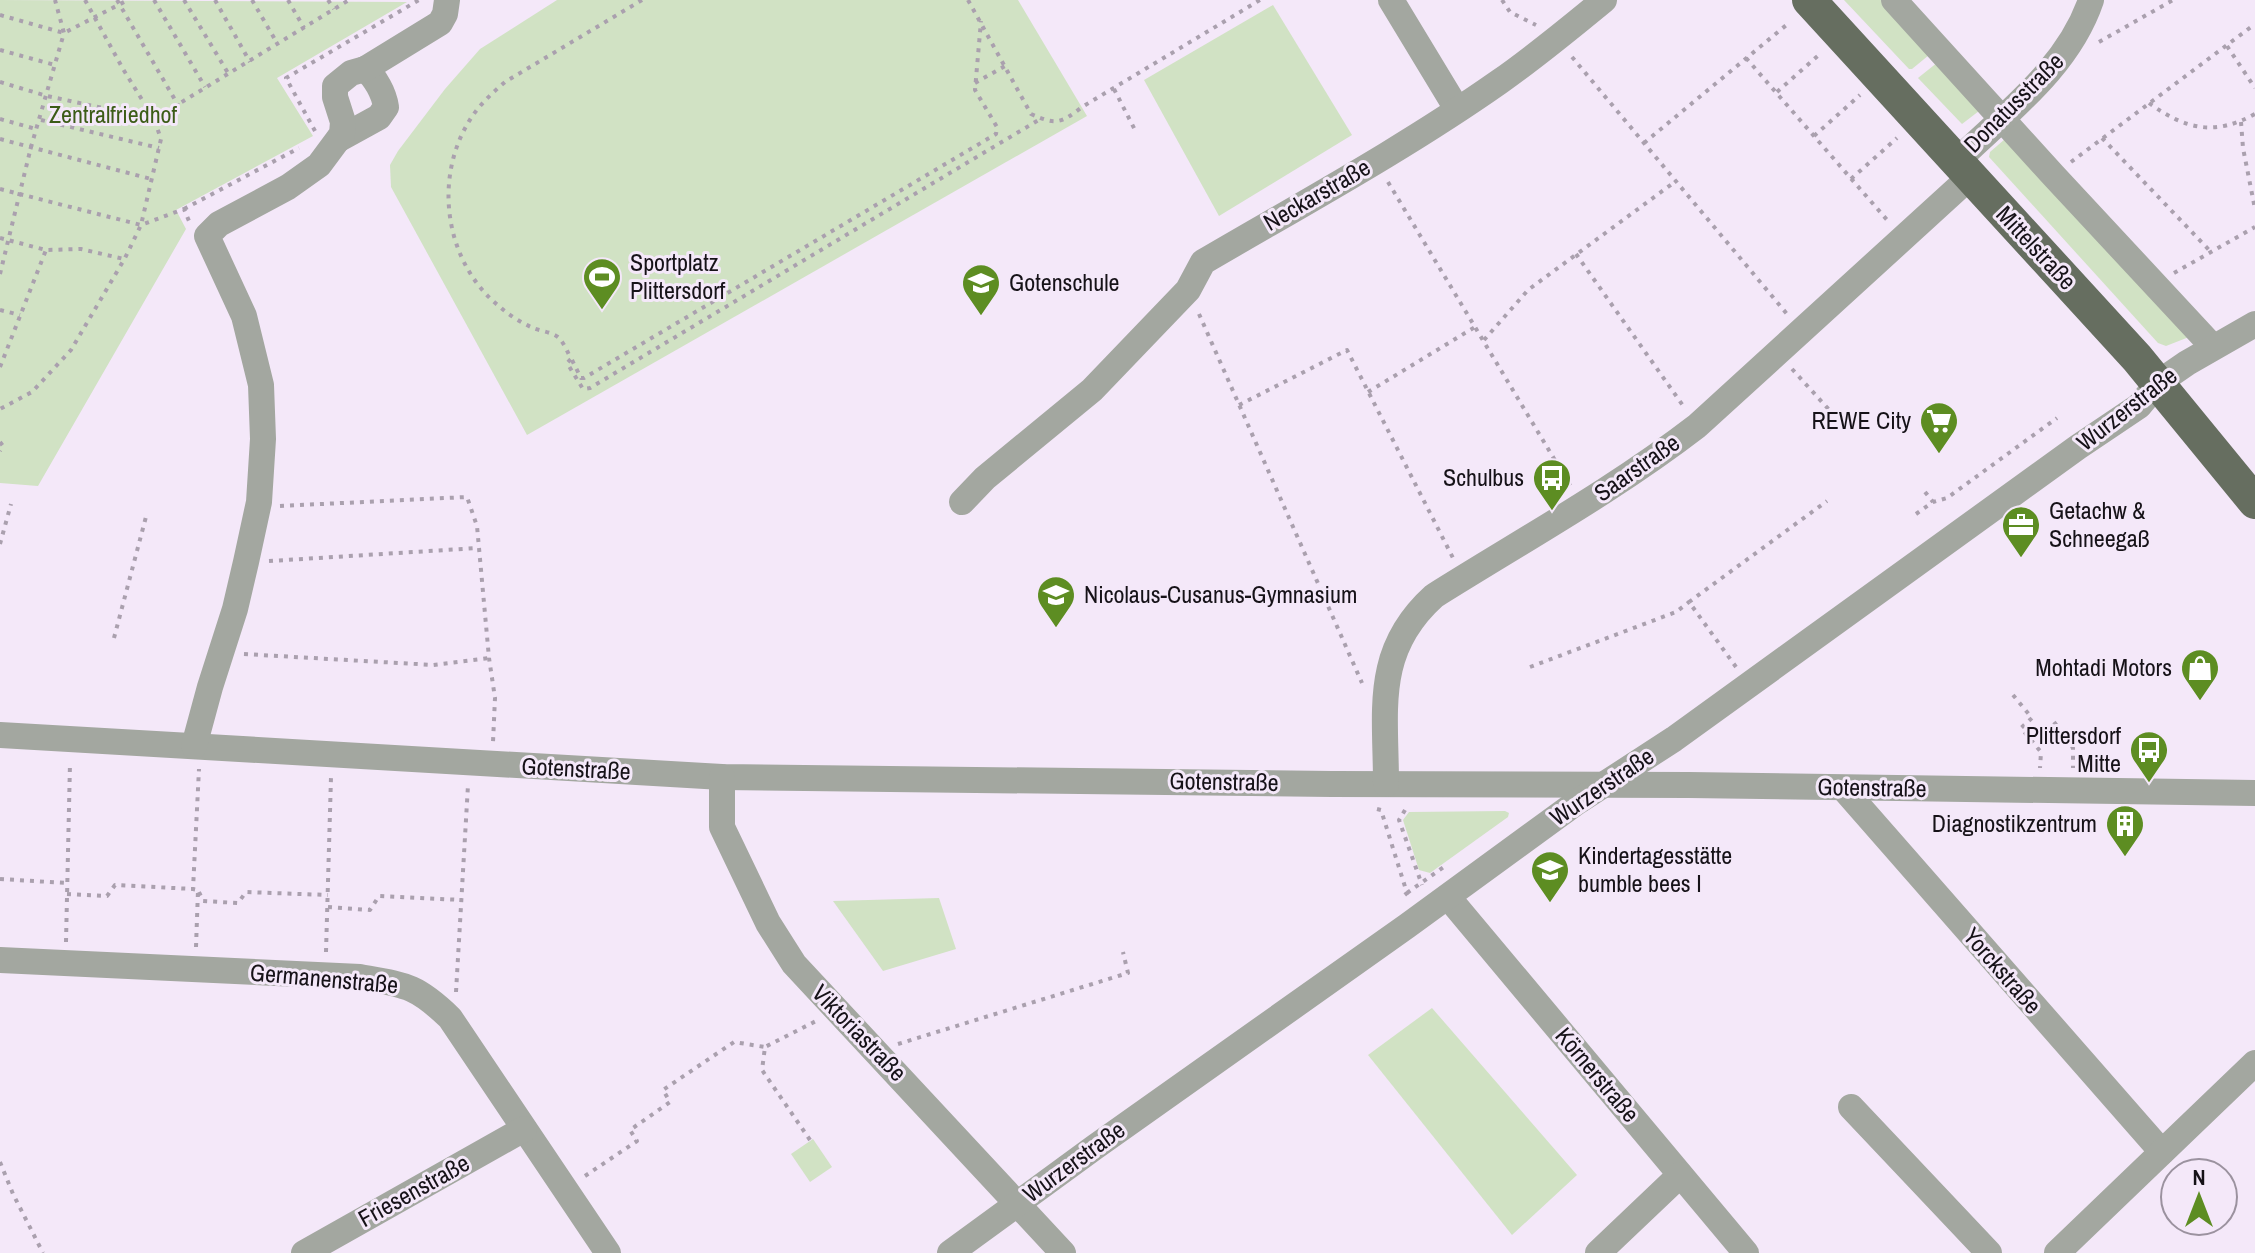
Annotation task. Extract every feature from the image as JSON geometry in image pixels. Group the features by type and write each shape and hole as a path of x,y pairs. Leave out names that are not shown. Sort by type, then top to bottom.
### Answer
{"main road":[{"name":"Mittelstraße","path":"1810,2 2158,383 2255,502"}],"street":[{"path":"197,747 235,609 258,507 263,439 261,385 244,316 207,236 219,224 307,175 319,165 329,138 343,122 335,86 351,73 365,69 440,23 447,0"},
{"path":"1391,0 1457,109"},
{"name":"Neckarstraße","path":"962,502 985,478 1092,390 1188,290 1203,262 1376,161 1498,83 1604,0"},
{"path":"1894,0 2213,347"},
{"name":"Donatusstraße","path":"1963,170 2001,118 2065,53 2091,0"},
{"path":"329,138 379,117 386,107 374,79 365,69"},
{"name":"Saarstraße","path":"1386,784 1386,681 1405,629 1418,611 1434,596 1650,462 1697,426 1903,238 1963,170"},
{"name":"Wurzerstraße","path":"950,1253 1604,784 1674,739 2139,406 2158,383 2255,324"},
{"name":"Gotenstraße","path":"0,735 722,777 2255,793"},
{"name":"Viktoriastraße","path":"722,777 722,827 768,923 794,964 1063,1253"},
{"name":"Yorckstraße","path":"1843,788 2162,1152"},
{"name":"Körnerstraße","path":"1442,901 1746,1253"},
{"name":"Germanenstraße","path":"0,960 360,977 407,985 432,1001 450,1018 608,1253"},
{"path":"2057,1253 2255,1063"},
{"path":"1851,1107 1989,1253"},
{"name":"Friesenstraße","path":"304,1253 524,1129"},
{"path":"1598,1253 1680,1175"}],"path":[{"path":"0,274 31,147 64,33 55,0"},
{"path":"0,409 32,392 71,350 141,225 161,139 154,119 85,0"},
{"path":"0,15 64,33 128,0"},
{"path":"154,0 205,87"},
{"path":"184,0 228,74"},
{"path":"215,0 250,62"},
{"path":"252,0 277,43"},
{"path":"288,0 304,28"},
{"path":"328,0 334,9"},
{"path":"0,82 47,96 154,119 349,0"},
{"path":"642,0 505,82 467,125 450,169 448,199 451,224 462,258 470,271 498,306 526,325 560,339 581,378 996,134 997,127 975,90 981,21"},
{"path":"968,0 1031,114 1050,122 1067,119 1260,0"},
{"path":"1502,0 1510,12 1524,17 1557,39 1802,331"},
{"path":"2092,46 2173,0"},
{"path":"329,138 286,78 417,1"},
{"path":"119,2 178,105"},
{"path":"1644,143 1810,2"},
{"path":"2053,175 2255,24"},
{"path":"1776,93 1841,36"},
{"path":"2227,46 2255,88"},
{"path":"0,50 55,65"},
{"path":"1746,58 1903,238"},
{"path":"975,83 1005,66"},
{"path":"1814,136 1880,78"},
{"path":"1114,89 1135,130"},
{"path":"2149,103 2166,115 2201,127 2222,128 2255,114"},
{"path":"571,359 567,363 578,384 583,389 590,388 1042,118"},
{"path":"0,119 37,129"},
{"path":"41,120 159,148"},
{"path":"1851,179 1917,120"},
{"path":"2241,122 2255,209"},
{"path":"2102,138 2211,252"},
{"path":"0,139 151,179"},
{"path":"0,189 141,225 184,209 305,144"},
{"path":"1376,161 1583,506"},
{"path":"1484,340 1528,290 1676,181"},
{"path":"184,209 192,229 207,236"},
{"path":"2155,284 2255,227"},
{"path":"0,238 46,250 81,249 124,259"},
{"path":"0,367 46,250"},
{"path":"1576,254 1697,426"},
{"path":"1188,290 1360,679 1386,717"},
{"path":"0,310 20,315"},
{"path":"1368,392 1475,327"},
{"path":"1239,405 1347,350 1463,578"},
{"path":"1778,353 1842,424"},
{"path":"1916,514 1933,502 1947,498 2057,418"},
{"path":"0,442 3,446 0,451"},
{"path":"1925,492 1933,502"},
{"path":"258,507 467,497 477,526 495,698 480,763 462,900 458,983 450,1018"},
{"path":"1530,667 1676,612 1827,501"},
{"path":"0,544 11,504"},
{"path":"114,638 147,513"},
{"path":"246,562 478,548"},
{"path":"1689,602 1749,685"},
{"path":"222,653 433,665 489,658"},
{"path":"2013,695 2032,718 2021,728 2041,752 2040,790"},
{"path":"2054,722 2073,748 2073,791"},
{"path":"66,963 70,740"},
{"path":"195,969 197,747"},
{"path":"326,976 332,755"},
{"path":"1369,809 1381,810 1407,893 1392,905 1407,926"},
{"path":"1405,810 1399,820 1420,883 1442,901"},
{"path":"0,879 67,883"},
{"path":"67,894 107,896 115,885 196,890"},
{"path":"196,890 203,901 238,903 246,892 328,895"},
{"path":"328,907 370,910 379,896 462,900"},
{"path":"877,1051 1128,973 1123,952"},
{"path":"566,1188 637,1141 630,1130 670,1102 663,1090 734,1042 765,1047 836,1010"},
{"path":"765,1047 762,1070 810,1140"},
{"path":"0,1162 43,1253"}],"green space":[{"name":"Zentralfriedhof","path":"0,0 407,2 277,78 313,136 176,210 186,229 38,486 0,483"},
{"name":"Sportplatz Plittersdorf","path":"557,0 1018,0 1087,116 527,435 391,187 390,165 445,89 480,49"},
{"path":"1844,0 1882,0 1929,55 1909,69"},
{"path":"1273,5 1352,135 1219,216 1144,80"},
{"path":"1938,62 1979,111 1962,124 1918,78"},
{"path":"2005,139 2189,337 2166,346 2158,343 1989,157 1990,152"},
{"path":"1409,812 1509,813 1508,817 1430,873 1419,870 1403,820"},
{"path":"939,898 956,949 883,971 833,901"},
{"path":"1432,1008 1577,1175 1512,1235 1368,1055"},
{"path":"813,1139 832,1167 810,1182 791,1154"}],"place":[{"name":"Sportplatz Plittersdorf","path":"602,311"},
{"name":"Gotenschule","path":"981,317"},
{"name":"REWE City","path":"1939,455"},
{"name":"Schulbus","path":"1552,512"},
{"name":"Getachw & Schneegaß","path":"2021,559"},
{"name":"Nicolaus-Cusanus-Gymnasium","path":"1056,629"},
{"name":"Mohtadi Motors","path":"2200,702"},
{"name":"Plittersdorf Mitte","path":"2149,784"},
{"name":"Diagnostikzentrum","path":"2125,858"},
{"name":"Kindertagesstätte bumble bees I","path":"1550,904"}]}
